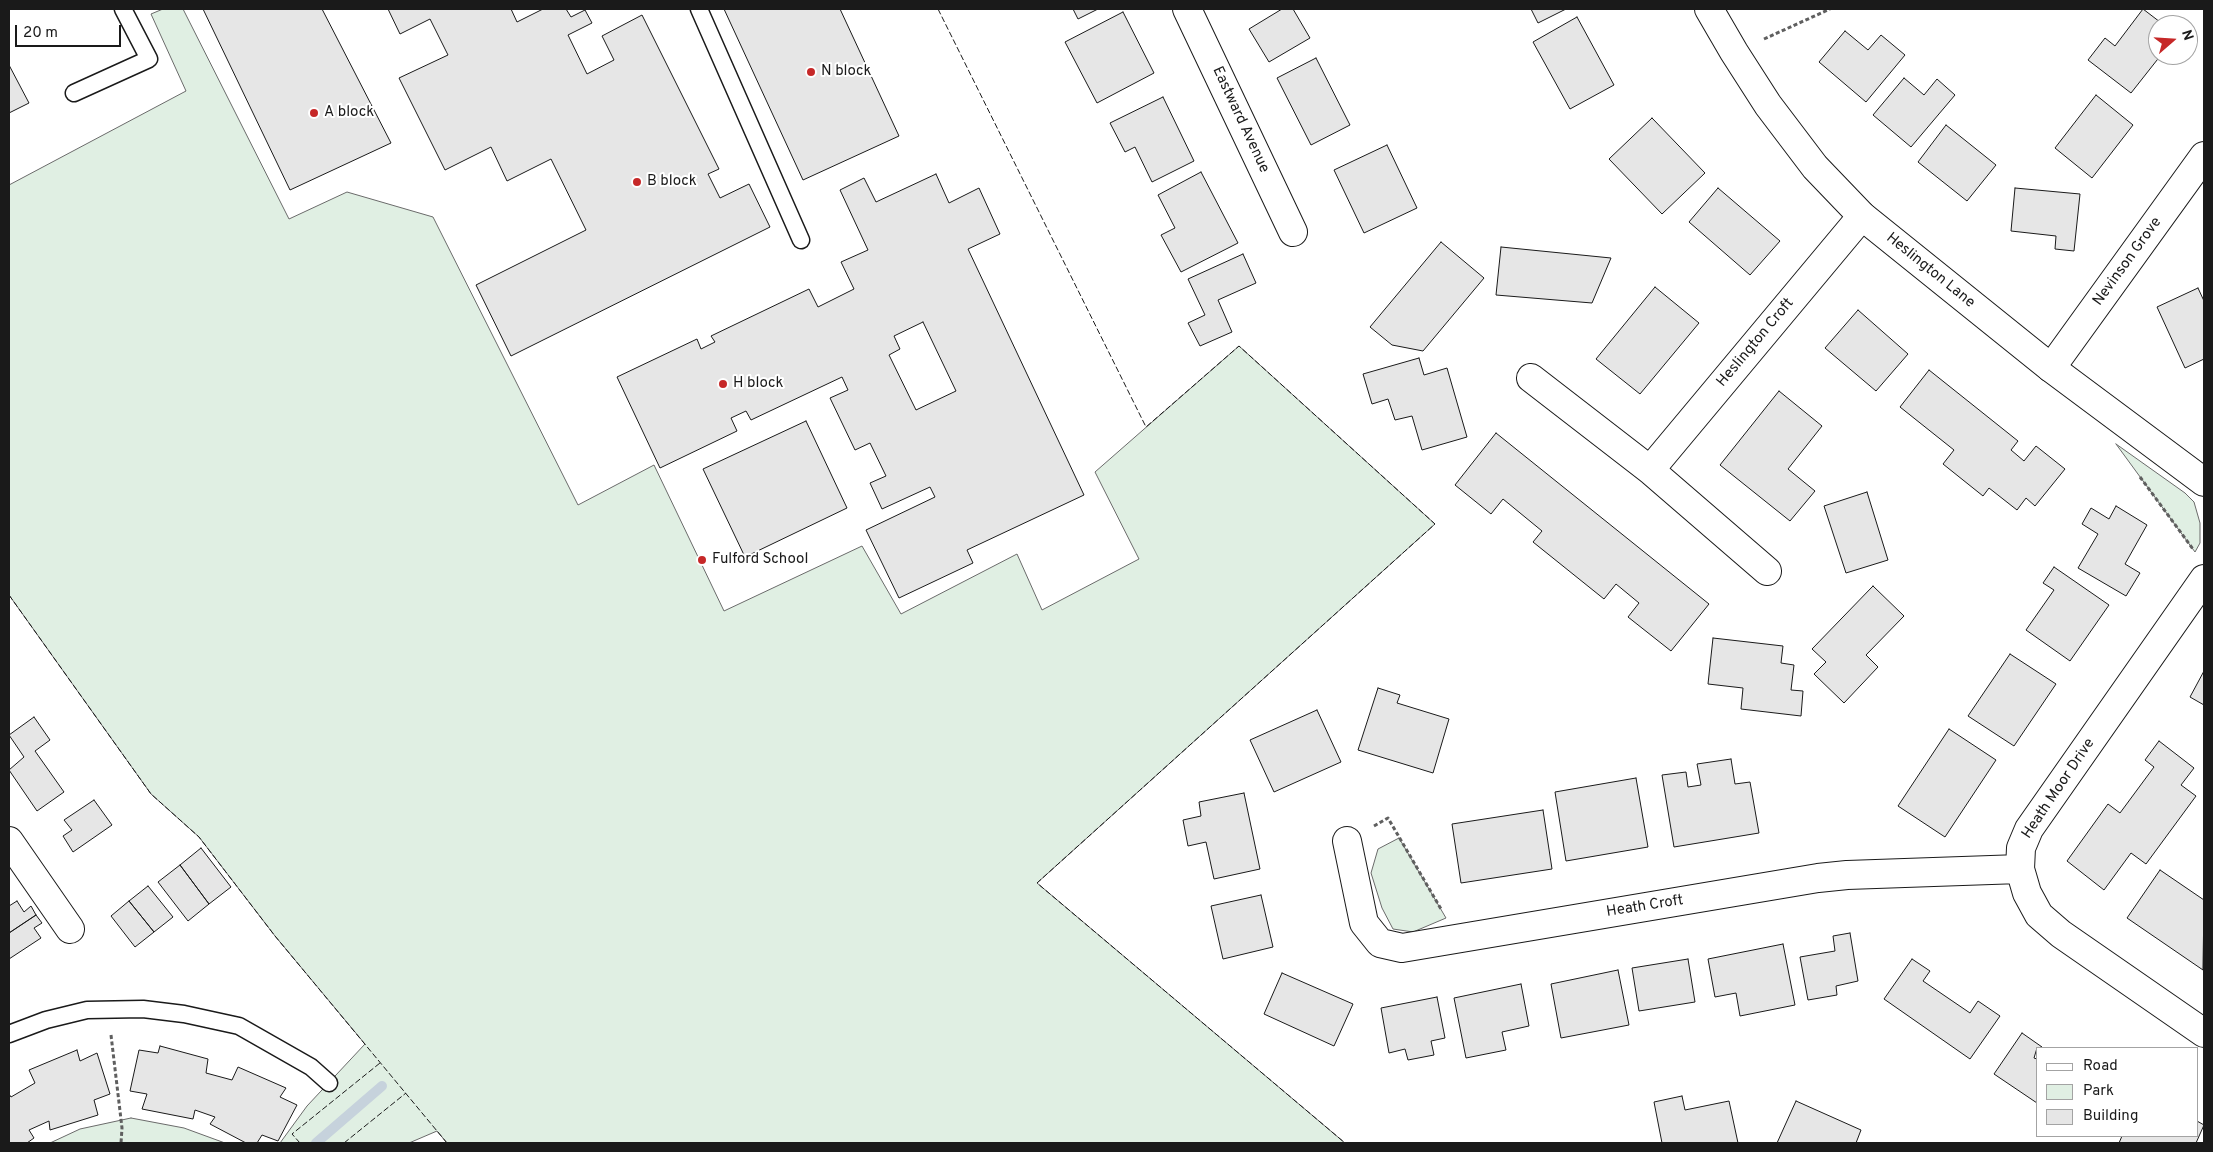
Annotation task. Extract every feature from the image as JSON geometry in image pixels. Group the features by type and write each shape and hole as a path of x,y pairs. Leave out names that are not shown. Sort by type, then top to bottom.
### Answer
{"street":[{"name":"Eastward Avenue","path":"1187,9 1293,232"},
{"name":"Heslington Lane","path":"1709,9 1768,105 1815,167 1862,216 2051,368 2204,482"},
{"name":"Nevinson Grove","path":"2051,368 2204,156"},
{"name":"Heslington Croft","path":"1650,470 1862,216"},
{"path":"1531,378 1650,470 1767,571"},
{"name":"Heath Moor Drive","path":"2204,579 2029,829 2021,848 2020,869 2027,892 2039,915 2061,934 2204,1033"},
{"name":"Heath Croft","path":"1347,841 1364,923 1380,943 1402,948 1818,878 2020,869"},
{"path":"9,842 70,929"}],"lane":[{"path":"74,93 149,59 122,9"},
{"path":"699,9 801,240"},
{"path":"9,1034 46,1020 87,1010 143,1009 159,1011 239,1026 311,1067 329,1083"}],"path":[{"path":"1734,52 1830,9"},
{"path":"2138,475 2195,552"},
{"path":"1347,841 1388,818 1457,939"},
{"path":"108,1009 122,1128 121,1143"}],"green space":[{"name":"Fulford School","path":"163,9 183,9 289,219 347,192 433,217 578,505 654,465 724,611 862,546 901,614 1017,554 1042,610 1139,559 1095,472 1239,346 1435,524 1037,883 1345,1143 447,1143 437,1131 409,1143 280,1143 307,1106 365,1044 275,936 199,837 151,794 9,595 9,185 186,91 151,14"},
{"path":"2116,444 2185,493 2194,502 2200,523 2200,543 2195,552"},
{"path":"1399,838 1446,918 1413,932 1393,929 1382,908 1371,873 1378,849"},
{"path":"131,1118 184,1128 225,1143 50,1143 80,1129"}],"building":[{"name":"A block","path":"203,9 322,9 391,143 290,190"},
{"name":"B block","path":"388,9 511,9 517,22 543,9 566,9 571,17 585,10 592,23 568,35 587,74 614,60 602,36 642,15 719,169 708,174 720,198 749,184 770,227 511,356 476,285 586,230 551,159 507,181 491,147 445,170 399,78 448,55 430,19 400,34"},
{"name":"N block","path":"724,9 840,9 899,136 803,180"},
{"path":"1073,9 1098,9 1078,19"},
{"path":"1282,9 1293,9 1310,38 1269,62 1249,29"},
{"path":"1531,9 1566,9 1538,23"},
{"path":"2143,9 2151,15 2148,15 2148,65 2153,65 2131,93 2088,60 2105,38 2115,46"},
{"path":"1123,12 1154,73 1097,103 1065,42"},
{"path":"1577,17 1614,85 1570,109 1533,42"},
{"path":"1845,31 1868,50 1881,35 1905,55 1866,102 1819,62"},
{"path":"1316,58 1350,125 1311,145 1277,78"},
{"path":"9,65 29,103 9,113"},
{"path":"1904,78 1924,95 1937,79 1955,95 1911,147 1873,115"},
{"path":"2096,95 2133,125 2092,178 2055,148"},
{"path":"1163,97 1194,161 1152,182 1135,147 1125,152 1110,123"},
{"path":"1652,118 1705,173 1662,214 1609,159"},
{"path":"1946,125 1996,165 1967,201 1918,162"},
{"path":"1387,145 1417,208 1364,233 1334,170"},
{"path":"1201,172 1238,243 1181,272 1161,235 1175,228 1158,195"},
{"name":"H block","path":"936,174 949,203 979,188 1000,234 968,249 1084,495 967,550 973,563 899,598 866,530 935,497 930,487 882,509 870,483 886,476 870,443 855,450 830,398 848,390 842,377 751,420 746,411 731,418 737,431 660,468 617,377 697,339 701,349 715,342 711,336 809,289 818,307 854,289 841,262 868,250 840,190 864,178 876,202","holes":["923,322 956,391 916,410 889,355 900,349 894,336"]},
{"path":"1718,188 1780,241 1750,275 1689,222"},
{"path":"2015,188 2080,194 2074,251 2055,249 2056,236 2011,231"},
{"path":"1441,242 1484,278 1423,351 1392,345 1370,327"},
{"path":"1501,247 1611,258 1592,303 1496,295"},
{"path":"1243,254 1256,283 1218,300 1232,332 1200,346 1188,323 1205,315 1188,279"},
{"path":"1655,287 1699,323 1640,394 1596,359"},
{"path":"2198,288 2204,301 2204,359 2185,368 2157,307"},
{"path":"1858,310 1908,354 1876,391 1825,348"},
{"path":"1419,358 1424,375 1447,368 1467,437 1422,450 1412,416 1395,420 1388,399 1372,404 1363,374"},
{"path":"1929,370 2018,441 2011,450 2024,461 2036,446 2065,469 2035,506 2026,498 2017,510 1989,488 1983,496 1943,464 1954,450 1900,407"},
{"path":"1779,391 1822,426 1788,469 1815,491 1790,521 1720,465"},
{"path":"806,421 847,508 745,557 703,469"},
{"path":"1496,433 1709,604 1671,651 1628,617 1639,603 1616,584 1604,599 1533,542 1542,531 1503,499 1491,514 1455,485"},
{"path":"1867,492 1888,560 1846,573 1824,506"},
{"path":"2116,506 2147,525 2125,564 2140,573 2126,596 2078,568 2098,534 2082,524 2091,508 2109,519"},
{"path":"2054,567 2109,605 2070,661 2026,630 2054,590 2043,583"},
{"path":"1873,586 1904,616 1866,655 1878,667 1844,703 1814,674 1826,662 1812,649"},
{"path":"1713,638 1783,646 1781,663 1794,665 1791,690 1803,691 1801,716 1741,709 1743,688 1708,684"},
{"path":"2010,654 2056,684 2014,746 1968,716"},
{"path":"2204,671 2204,705 2190,697"},
{"path":"1378,688 1400,695 1397,703 1449,719 1433,773 1358,750"},
{"path":"1317,710 1341,762 1274,792 1250,740"},
{"path":"34,717 50,740 35,751 64,792 37,811 9,770 24,757 9,735"},
{"path":"1949,729 1996,760 1945,837 1898,806"},
{"path":"2159,741 2194,768 2181,785 2196,796 2146,864 2131,853 2104,890 2067,861 2108,804 2120,813 2154,767 2145,760"},
{"path":"1731,759 1735,784 1750,782 1759,833 1674,847 1662,775 1686,772 1688,787 1701,785 1697,764"},
{"path":"1636,778 1648,847 1566,861 1555,792"},
{"path":"1244,793 1260,869 1214,879 1206,842 1188,846 1183,820 1201,816 1199,802"},
{"path":"94,800 112,825 73,852 63,836 72,830 64,820"},
{"path":"1543,810 1552,869 1461,883 1452,824"},
{"path":"201,848 231,887 209,904 180,865"},
{"path":"180,865 209,904 188,921 158,882"},
{"path":"2160,870 2204,900 2203,970 2127,918"},
{"path":"148,886 173,917 154,932 129,901"},
{"path":"1261,895 1273,947 1223,959 1211,906"},
{"path":"17,901 24,912 31,906 36,915 9,933 9,906"},
{"path":"129,901 154,932 135,947 111,916"},
{"path":"36,915 42,923 34,928 41,938 9,959 9,933"},
{"path":"1850,933 1858,981 1836,986 1837,995 1808,1000 1800,957 1835,951 1833,936"},
{"path":"1783,944 1795,1005 1740,1016 1736,993 1715,997 1708,959"},
{"path":"1688,959 1695,1002 1639,1011 1632,968"},
{"path":"1912,959 1930,971 1923,981 1970,1013 1978,1001 2000,1016 1970,1059 1884,999"},
{"path":"1618,970 1629,1025 1561,1038 1551,984"},
{"path":"1282,973 1353,1004 1334,1046 1264,1014"},
{"path":"1521,984 1529,1026 1502,1032 1506,1050 1466,1058 1454,998"},
{"path":"1437,997 1445,1038 1431,1041 1434,1055 1408,1060 1405,1049 1389,1053 1381,1008"},
{"path":"2022,1033 2042,1047 2036,1047 2034,1058 2036,1059 2036,1102 1994,1074"},
{"path":"160,1046 208,1059 206,1073 232,1080 238,1067 286,1088 280,1097 297,1105 278,1141 262,1135 257,1143 246,1143 210,1124 215,1117 195,1110 193,1119 142,1109 147,1094 130,1091 139,1050 158,1053"},
{"path":"77,1050 80,1061 97,1053 110,1094 94,1100 98,1115 50,1130 49,1121 29,1130 34,1138 27,1143 9,1143 9,1094 11,1097 35,1083 29,1070"},
{"path":"1682,1096 1685,1110 1729,1101 1738,1143 1662,1143 1654,1102"},
{"path":"1796,1101 1861,1130 1856,1143 1777,1143"},
{"path":"2198,1122 2204,1125 2196,1143 2119,1143 2122,1137 2198,1137"}],"waterway":[{"path":"316,1143 382,1086"}],"fence":[{"path":"938,9 1146,427 1239,346 1435,524 1037,883 1345,1143"},
{"path":"9,595 151,794 199,837 275,936 447,1143"},
{"path":"300,1143 292,1134 380,1063"},
{"path":"344,1143 406,1093"}],"place":[{"name":"N block","path":"811,72"},
{"name":"A block","path":"314,113"},
{"name":"B block","path":"637,182"},
{"name":"H block","path":"723,384"},
{"name":"Fulford School","path":"702,560"}]}
